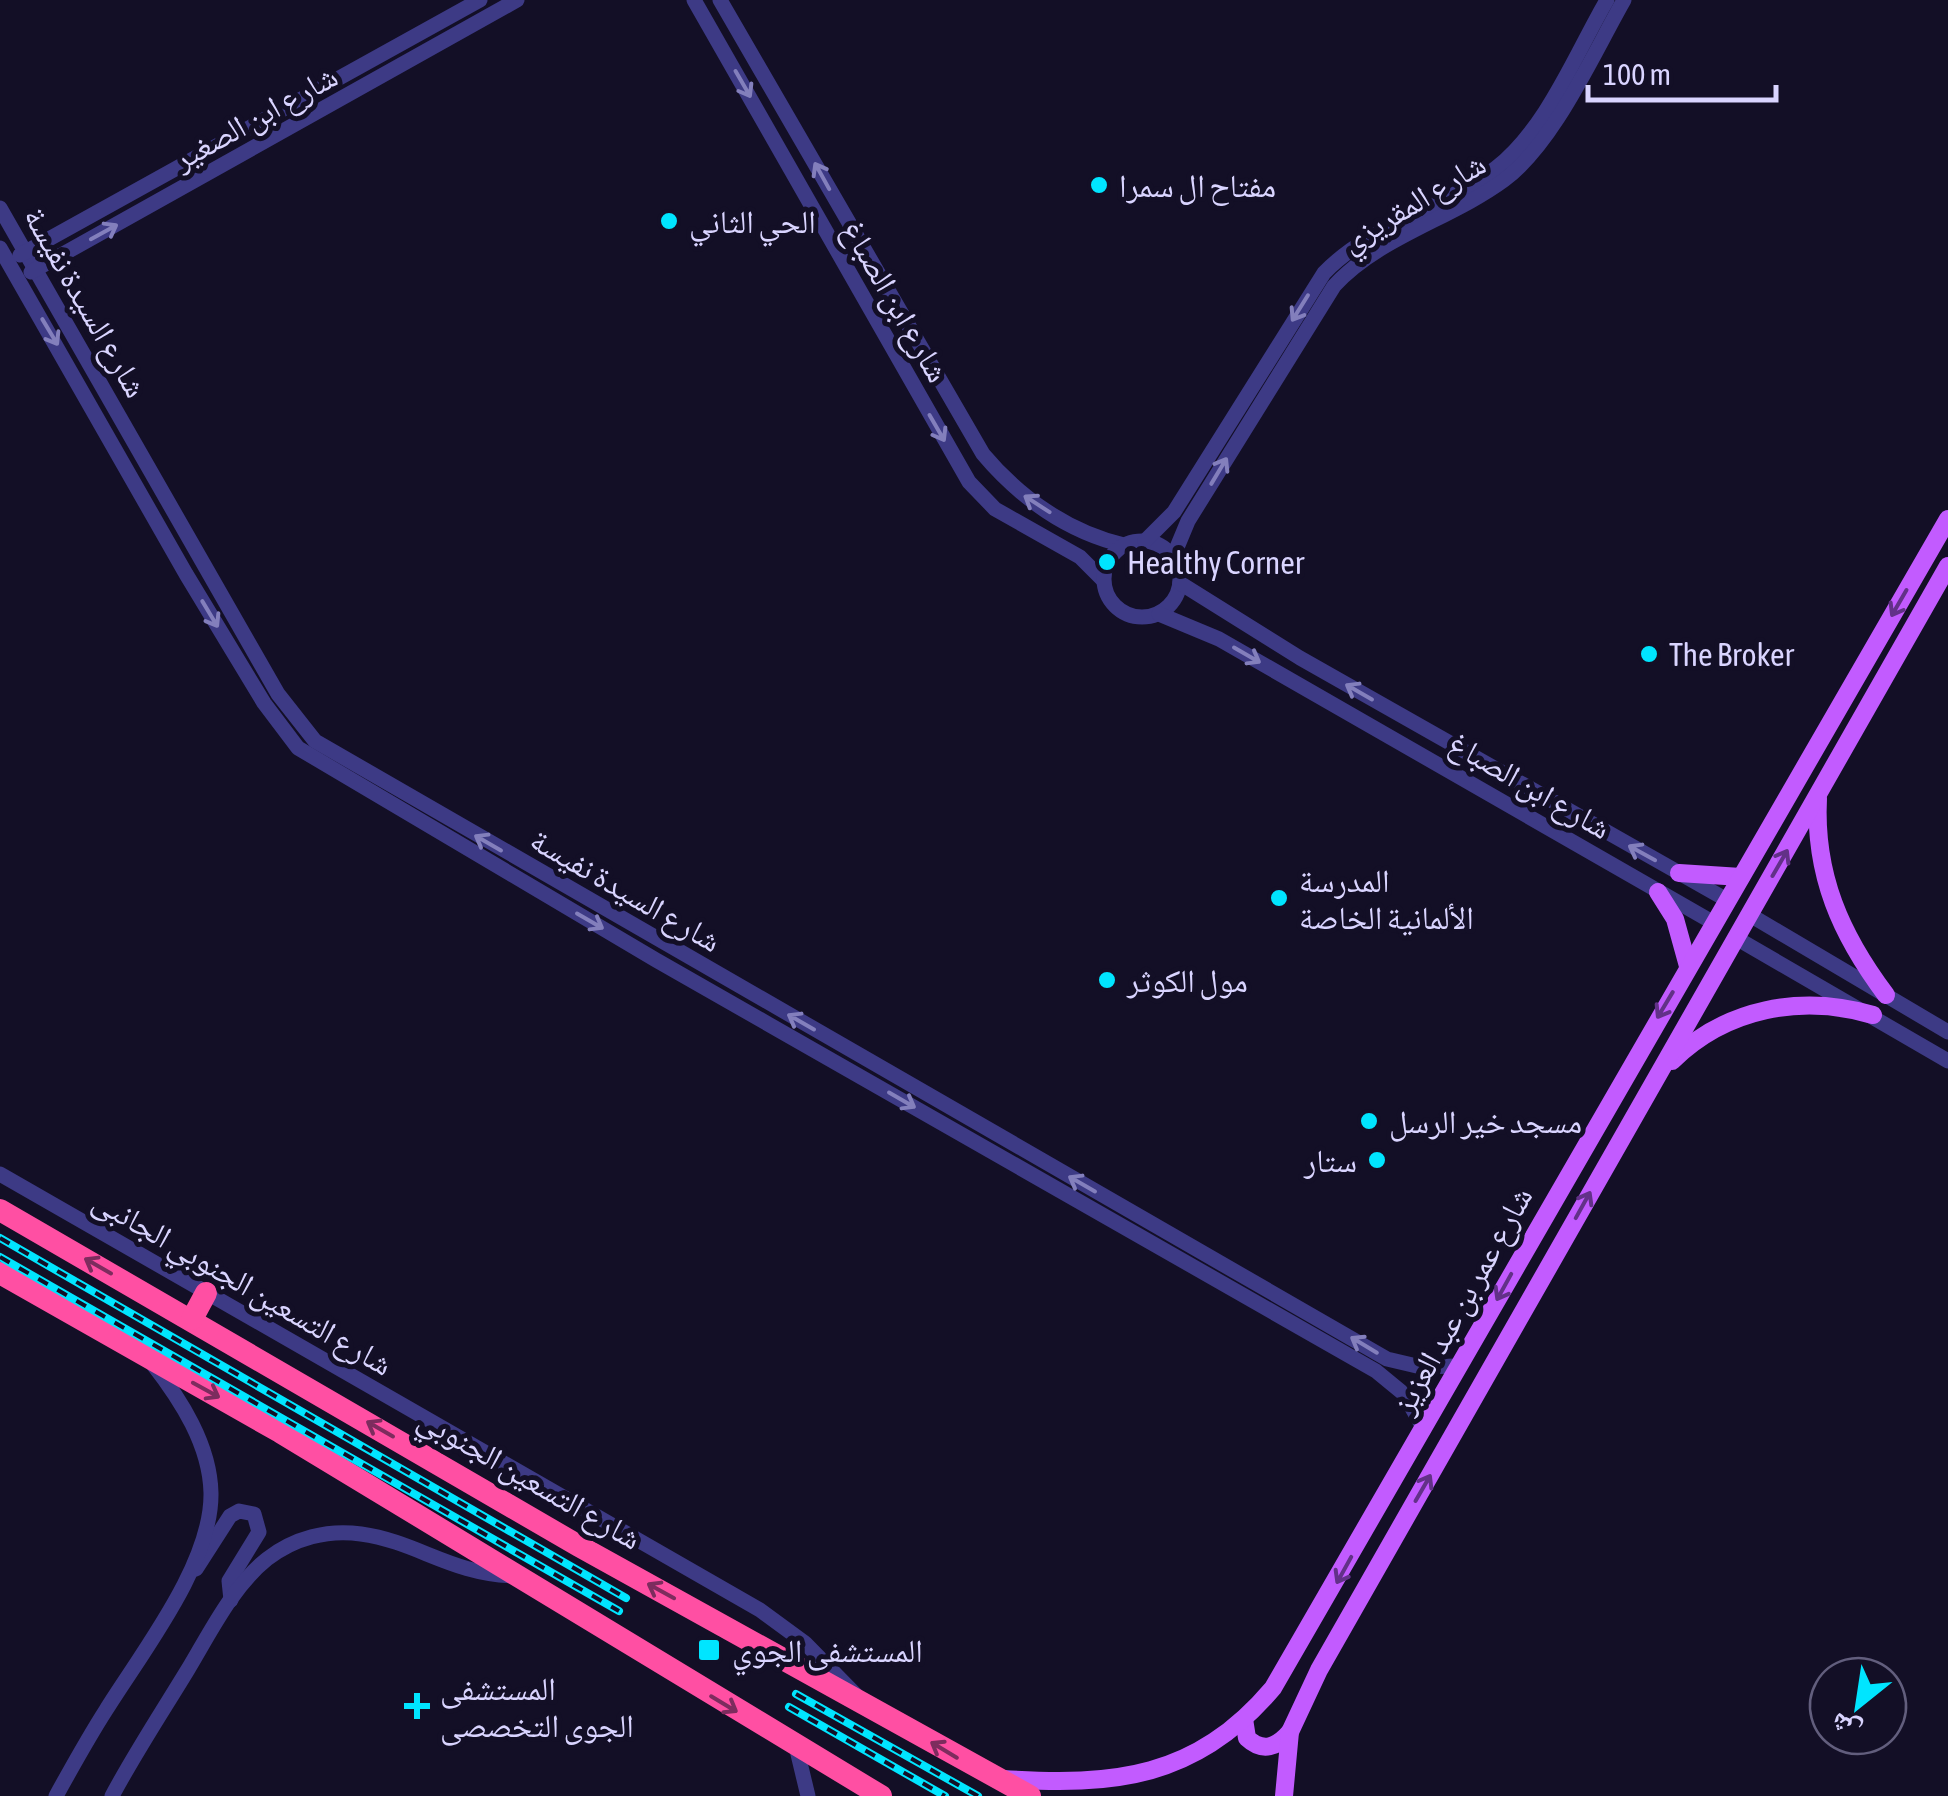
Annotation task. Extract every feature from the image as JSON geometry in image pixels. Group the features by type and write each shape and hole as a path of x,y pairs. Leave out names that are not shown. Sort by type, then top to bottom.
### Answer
{"highway":[{"name":"شارع التسعين الجنوبي","path":"0,1210 580,1546 858,1698 993,1779 1030,1796"},
{"path":"0,1272 293,1439 881,1796"},
{"path":"192,1319 206,1293"}],"main road":[{"name":"شارع عمر بن عبد العزيز","path":"993,1779 1123,1780 1184,1757 1244,1719 1291,1661 1457,1366 1948,519"},
{"name":"شارع عمر بن عبد العزيز","path":"1284,1796 1290,1732 1364,1588 1948,566"},
{"path":"1846,695 1867,708"},
{"path":"1818,795 1816,833 1828,893 1853,949 1886,996"},
{"path":"1679,873 1741,876"},
{"path":"1658,892 1675,919 1688,966"},
{"path":"1654,1079 1698,1038 1750,1014 1811,1005 1872,1015"},
{"path":"1244,1719 1247,1738 1264,1748 1274,1746 1290,1732"}],"street":[{"name":"شارع ابن الصغير","path":"4,254 26,252 480,0"},
{"name":"شارع ابن الصغير","path":"19,279 517,0"},
{"name":"شارع ابن الصباغ","path":"694,0 968,482 995,509 1080,557 1103,580"},
{"name":"شارع ابن الصباغ","path":"720,0 983,454 1006,482 1046,510 1084,533 1124,545"},
{"name":"شارع المقريزي","path":"1144,541 1174,512 1324,273 1346,251 1484,176 1518,148 1607,0"},
{"name":"شارع المقريزي","path":"1173,557 1198,505 1334,286 1359,264 1515,172 1544,137 1624,0"},
{"name":"شارع السيدة نفيسة","path":"0,208 276,692 315,741 1393,1361 1457,1366"},
{"name":"شارع السيدة نفيسة","path":"4,254 196,590 264,702 298,748 673,970 1385,1377 1404,1394 1424,1429"},
{"path":"1144,541 1173,557 1180,583 1174,602 1159,614 1136,617 1121,612 1109,599 1103,580 1106,564 1124,545 1144,541"},
{"name":"شارع ابن الصباغ","path":"1180,583 1230,618 1727,900"},
{"name":"شارع ابن الصباغ","path":"1159,614 1219,638 1714,924"},
{"path":"1750,915 1948,1032"},
{"path":"1736,938 1948,1061"},
{"name":"شارع التسعين الجنوبي الجانبى","path":"0,1174 760,1610 804,1642 858,1698"},
{"path":"56,1796 185,1577 210,1511 208,1469 184,1408 146,1356"},
{"path":"1385,1377 1394,1370 1393,1361"},
{"path":"185,1577 204,1562 230,1516 249,1512 260,1528 229,1581 231,1600"},
{"path":"115,1793 231,1600 255,1570 279,1551 307,1538 338,1532 375,1536 474,1573 516,1576"},
{"path":"796,1746 808,1796"}],"railway":[{"path":"0,1238 626,1598"},
{"path":"0,1257 619,1611"},
{"path":"796,1694 978,1796"},
{"path":"789,1707 945,1796"}],"place":[{"name":"مفتاح ال سمرا","path":"1099,185"},
{"name":"الحي الثاني","path":"669,221"},
{"name":"Healthy Corner","path":"1107,562"},
{"name":"The Broker","path":"1649,654"},
{"name":"المدرسة الألمانية الخاصة","path":"1279,898"},
{"name":"مول الكوثر","path":"1107,980"},
{"name":"مسجد خير الرسل","path":"1369,1121"},
{"name":"ستار","path":"1377,1160"},
{"name":"المستشفى الجوي","path":"709,1650"},
{"name":"المستشفى الجوى التخصصى","path":"417,1706"}]}
